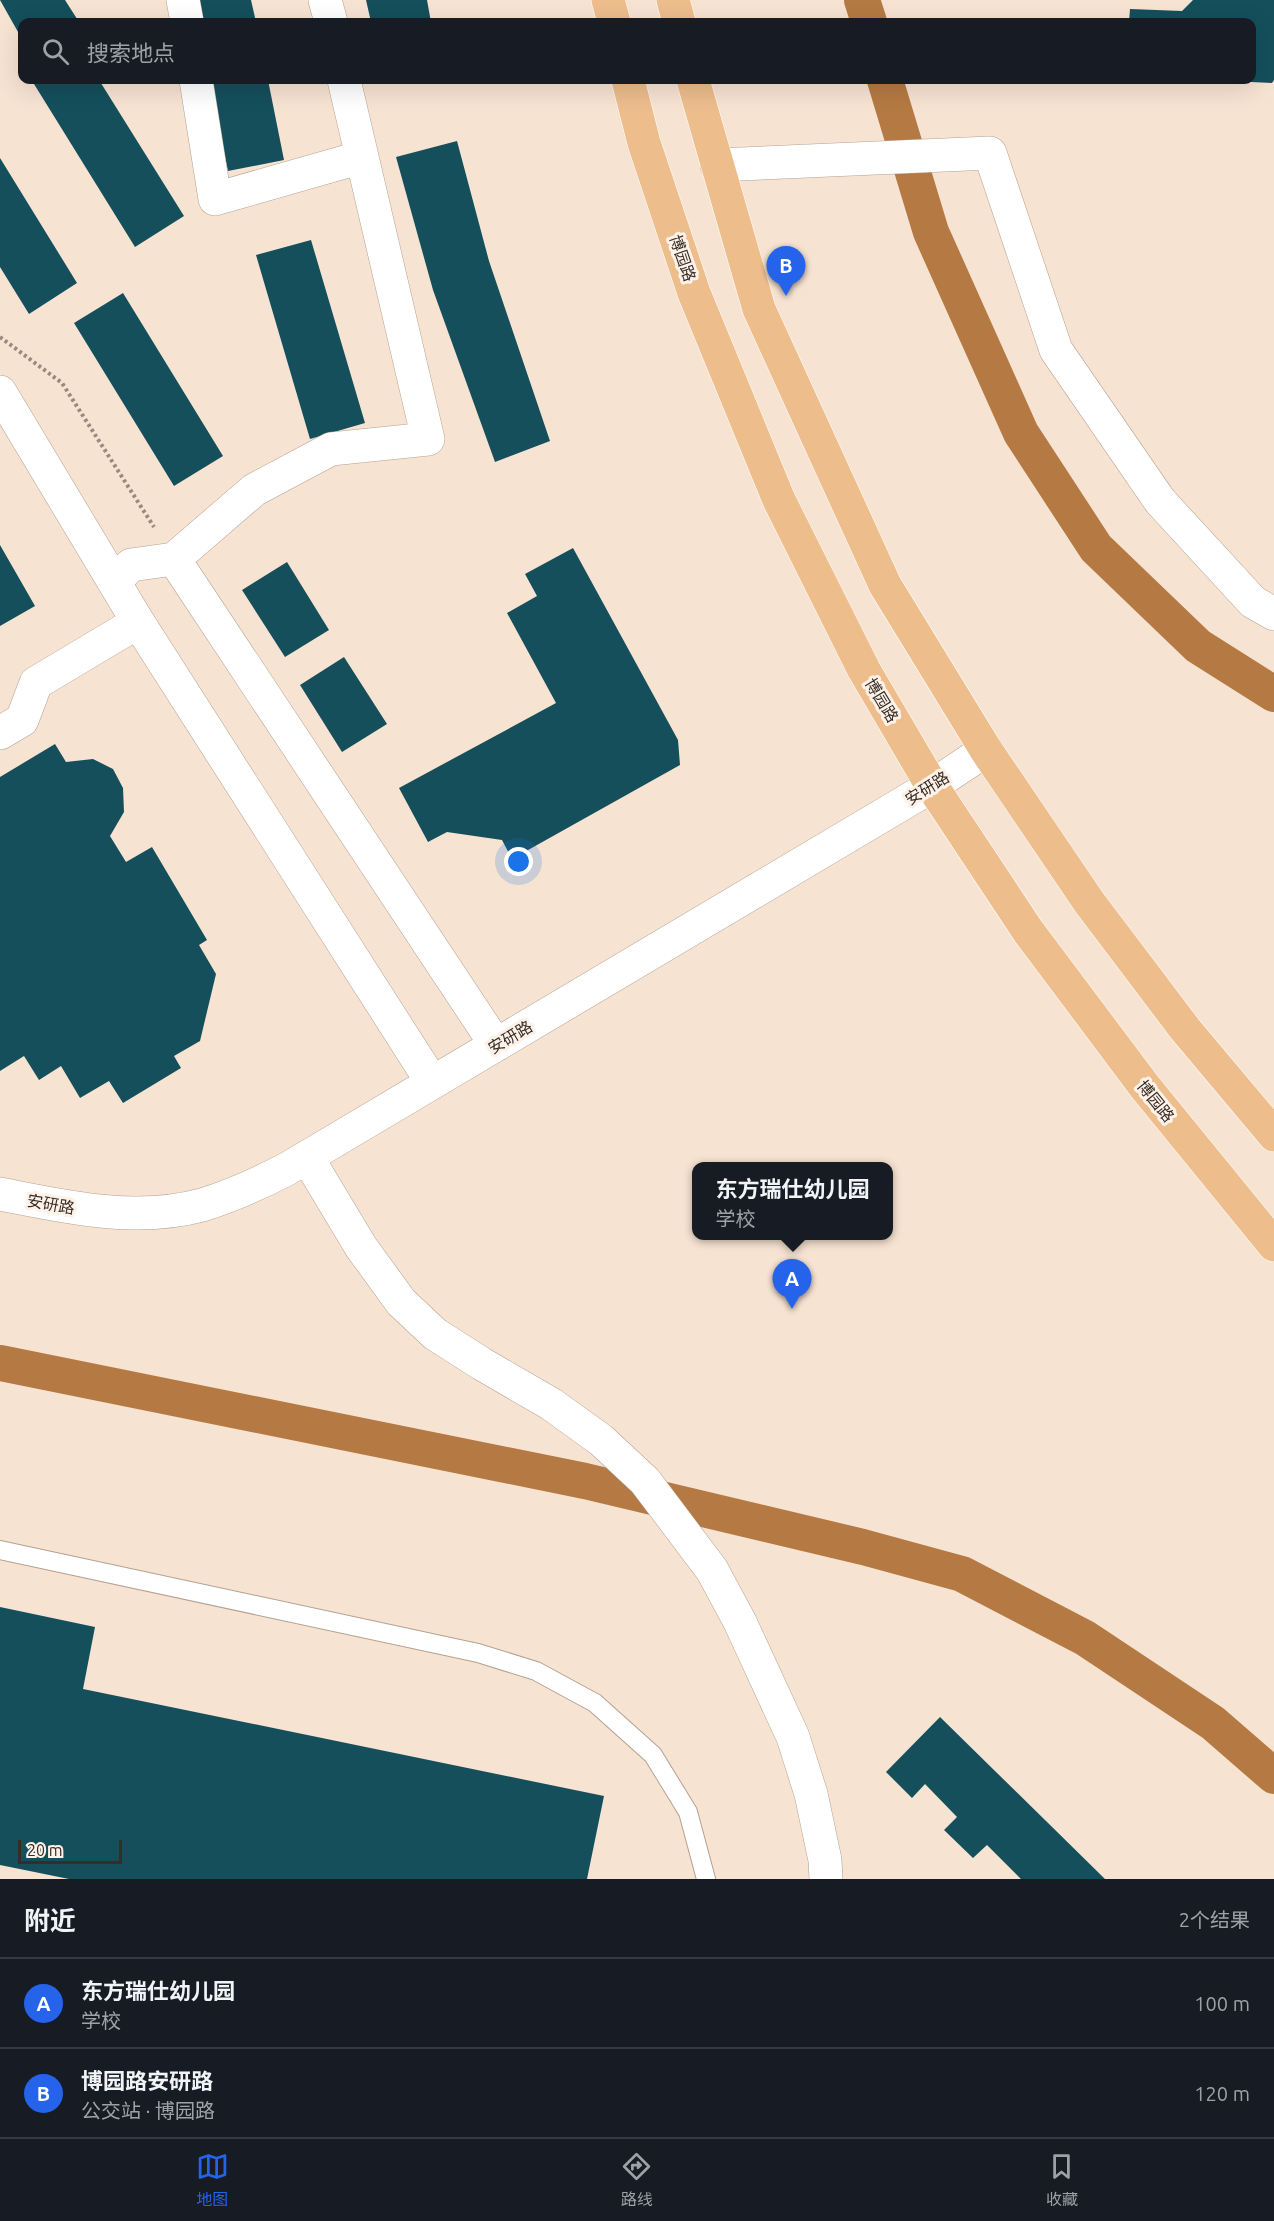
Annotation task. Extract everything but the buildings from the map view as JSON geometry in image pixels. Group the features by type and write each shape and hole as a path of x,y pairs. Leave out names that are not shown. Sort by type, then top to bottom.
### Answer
{"main road":[{"path":"608,0 613,18"},
{"path":"673,0 678,18"},
{"name":"博园路","path":"629,84 644,143 694,293 779,500 864,670 932,786 1035,940 1145,1088 1274,1245"},
{"path":"694,84 759,309 885,585 986,750 1089,902 1185,1029 1274,1135"}],"street":[{"path":"183,0 186,18"},
{"path":"326,0 330,18"},
{"path":"197,84 215,199 362,157"},
{"path":"114,582 131,565 174,559 255,489 332,449 428,439 345,84"},
{"path":"717,165 990,153 1056,351 1160,501 1253,603 1274,614"},
{"path":"0,392 138,622 432,1083"},
{"path":"174,559 496,1045"},
{"path":"0,733 22,720 36,682 138,622"},
{"name":"安研路","path":"0,1194 68,1208 121,1213 173,1210 201,1205 259,1183 932,786 986,750"},
{"path":"307,1156 361,1247 401,1302 435,1334 551,1404 601,1440 645,1481 712,1570 740,1622 793,1737 811,1794 825,1860 826,1879"}],"lane":[{"path":"0,1550 478,1653 536,1671 595,1703 653,1755 688,1812 706,1879"}],"path":[{"path":"0,337 62,383 174,559"}],"waterway":[{"path":"862,0 868,18"},
{"path":"886,84 931,232 1021,433 1096,548 1198,646 1274,694"},
{"path":"0,1363 585,1481 863,1547 962,1574 1085,1638 1213,1723 1274,1776"}],"place":[{"name":"博园路安研路","path":"786,296"},
{"name":"东方瑞仕幼儿园","path":"792,1309"}]}
